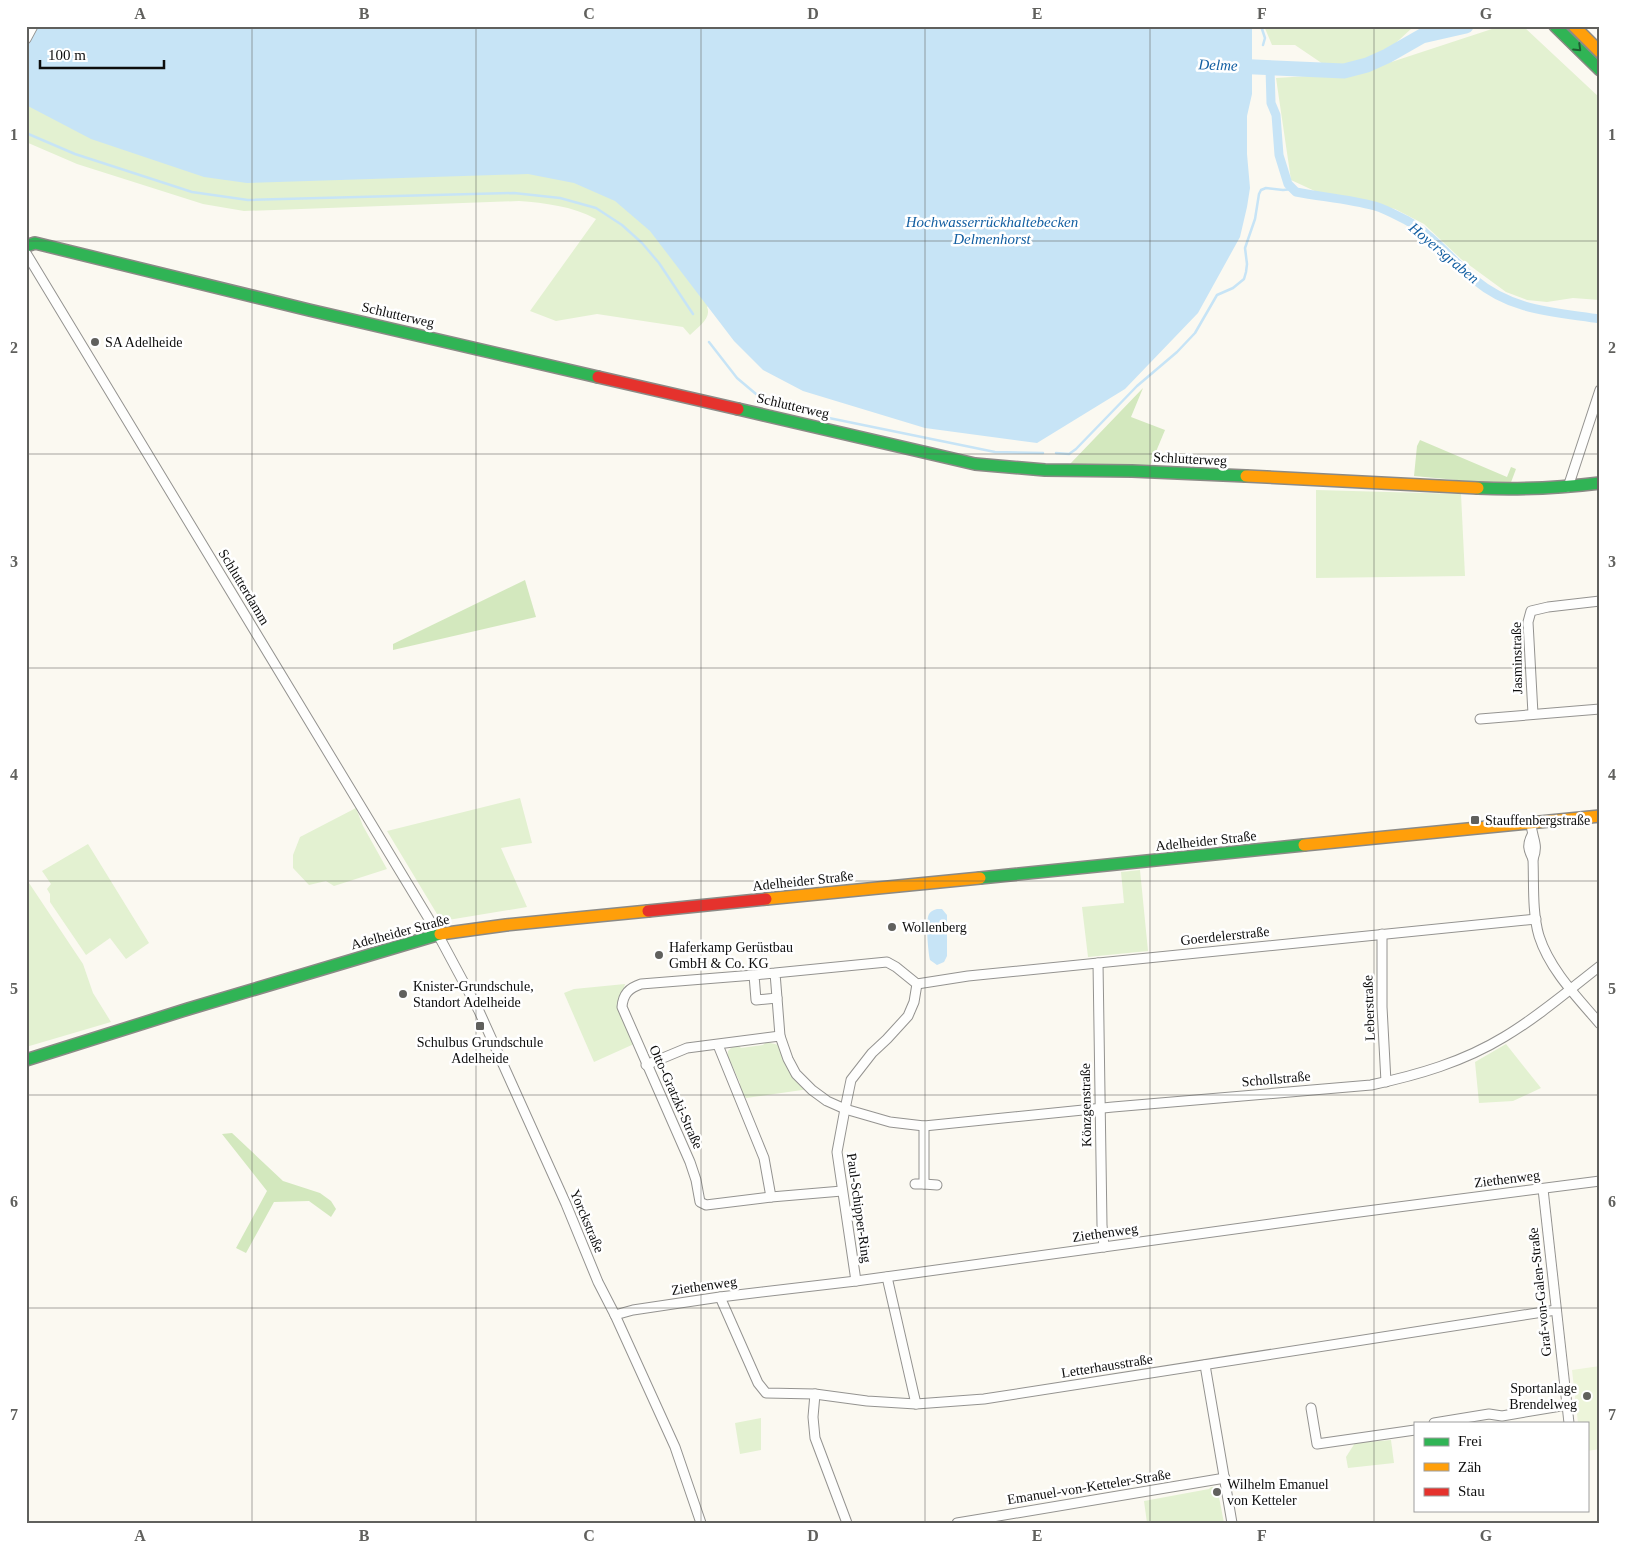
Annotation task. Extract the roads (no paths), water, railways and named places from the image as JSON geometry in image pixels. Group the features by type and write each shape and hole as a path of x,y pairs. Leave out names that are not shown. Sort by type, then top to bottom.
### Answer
{"main road":[{"path":"1555,26 1600,70"},
{"path":"1574,26 1600,52"},
{"name":"Schlutterweg","path":"26,246 35,243 309,310 975,464 1045,470 1132,471 1324,479 1514,490 1600,483"},
{"name":"Adelheider Straße","path":"26,1060 197,1006 438,934 506,925 1532,829 1600,816"}],"street":[{"path":"26,39 33,26"},
{"name":"Schlutterdamm","path":"26,253 438,934"},
{"path":"1568,487 1600,390"},
{"name":"Jasminstraße","path":"1533,714 1528,622 1531,611 1548,607 1600,601"},
{"path":"1480,720 1600,709"},
{"path":"1532,829 1528,850 1533,859 1536,919 1539,936 1551,964 1600,1024"},
{"name":"Goerdelerstraße","path":"917,984 968,976 1536,919"},
{"name":"Yorckstraße","path":"438,934 481,1016 566,1204 598,1282 616,1315 675,1447 701,1523"},
{"name":"Leberstraße","path":"1382,934 1382,1007 1386,1082"},
{"path":"777,998 756,1000 754,975 887,962 901,970 917,984"},
{"name":"Könzgenstraße","path":"1098,963 1102,1225 1104,1247"},
{"name":"Schollstraße","path":"845,1109 890,1122 924,1126 1100,1108 1371,1085 1426,1072 1459,1060 1504,1038 1573,993 1600,966"},
{"path":"775,973 780,1036 788,1059 796,1074 812,1090 827,1101 845,1109"},
{"name":"Otto-Gratzki-Straße","path":"754,975 641,984 629,989 622,1001 622,1007 690,1162 700,1202 706,1205 842,1191"},
{"name":"Paul-Schipper-Ring","path":"856,1281 837,1152 845,1109 851,1080 872,1053 908,1016 914,1002 917,984"},
{"path":"646,1065 687,1048 780,1036"},
{"path":"718,1045 764,1158 771,1197"},
{"path":"924,1126 924,1184"},
{"name":"Ziethenweg","path":"616,1315 633,1310 720,1297 887,1277 1600,1181"},
{"path":"915,1184 937,1185"},
{"name":"Graf-von-Galen-Straße","path":"1543,1189 1569,1422"},
{"path":"887,1277 916,1404"},
{"name":"Letterhausstraße","path":"720,1297 758,1384 766,1393 815,1394 867,1401 916,1404 984,1399 1556,1310"},
{"path":"1205,1365 1232,1523"},
{"path":"815,1394 813,1417 815,1438 847,1523"},
{"path":"1440,1422 1489,1414 1503,1420 1566,1406"},
{"path":"1311,1408 1317,1444 1414,1430"},
{"name":"Emanuel-von-Ketteler-Straße","path":"957,1523 1225,1478"}],"water":[{"name":"Hochwasserrückhaltebecken Delmenhorst","path":"26,26 1252,26 1252,94 1247,116 1247,154 1250,188 1240,237 1198,313 1125,389 1037,443 925,428 803,391 763,370 734,341 650,231 615,201 574,183 528,174 247,183 204,177 91,139 26,105"},
{"path":"937,909 942,909 947,915 947,956 944,962 937,965 930,960 927,926 929,914"}],"waterway":[{"path":"1261,26 1265,38 1263,45"},
{"name":"Delme","path":"1233,66 1344,71 1367,65 1422,36 1466,26"},
{"name":"Hoyersgraben","path":"1270,68 1271,103 1276,115 1279,155 1288,184 1296,192 1355,202 1383,209 1425,232 1475,280 1504,298 1550,312 1600,319"},
{"path":"26,133 75,154 192,192 248,200 514,193 560,198 596,208 622,225 642,243 659,263 693,314"},
{"path":"1056,453 1069,454 1076,449 1137,386 1177,352 1195,333 1217,295 1233,288 1244,279 1247,264 1245,248 1255,219 1261,190 1266,188 1293,189"},
{"path":"709,342 737,378 756,394 780,408 995,452 1043,453"}],"place":[{"name":"SA Adelheide","path":"95,342"},
{"name":"Stauffenbergstraße","path":"1475,820"},
{"name":"Wollenberg","path":"892,927"},
{"name":"Haferkamp Gerüstbau GmbH & Co. KG","path":"659,955"},
{"name":"Knister-Grundschule, Standort Adelheide","path":"403,994"},
{"name":"Schulbus Grundschule Adelheide","path":"480,1026"},
{"name":"Sportanlage Brendelweg","path":"1587,1396"},
{"name":"Wilhelm Emanuel von Ketteler","path":"1217,1492"}]}
